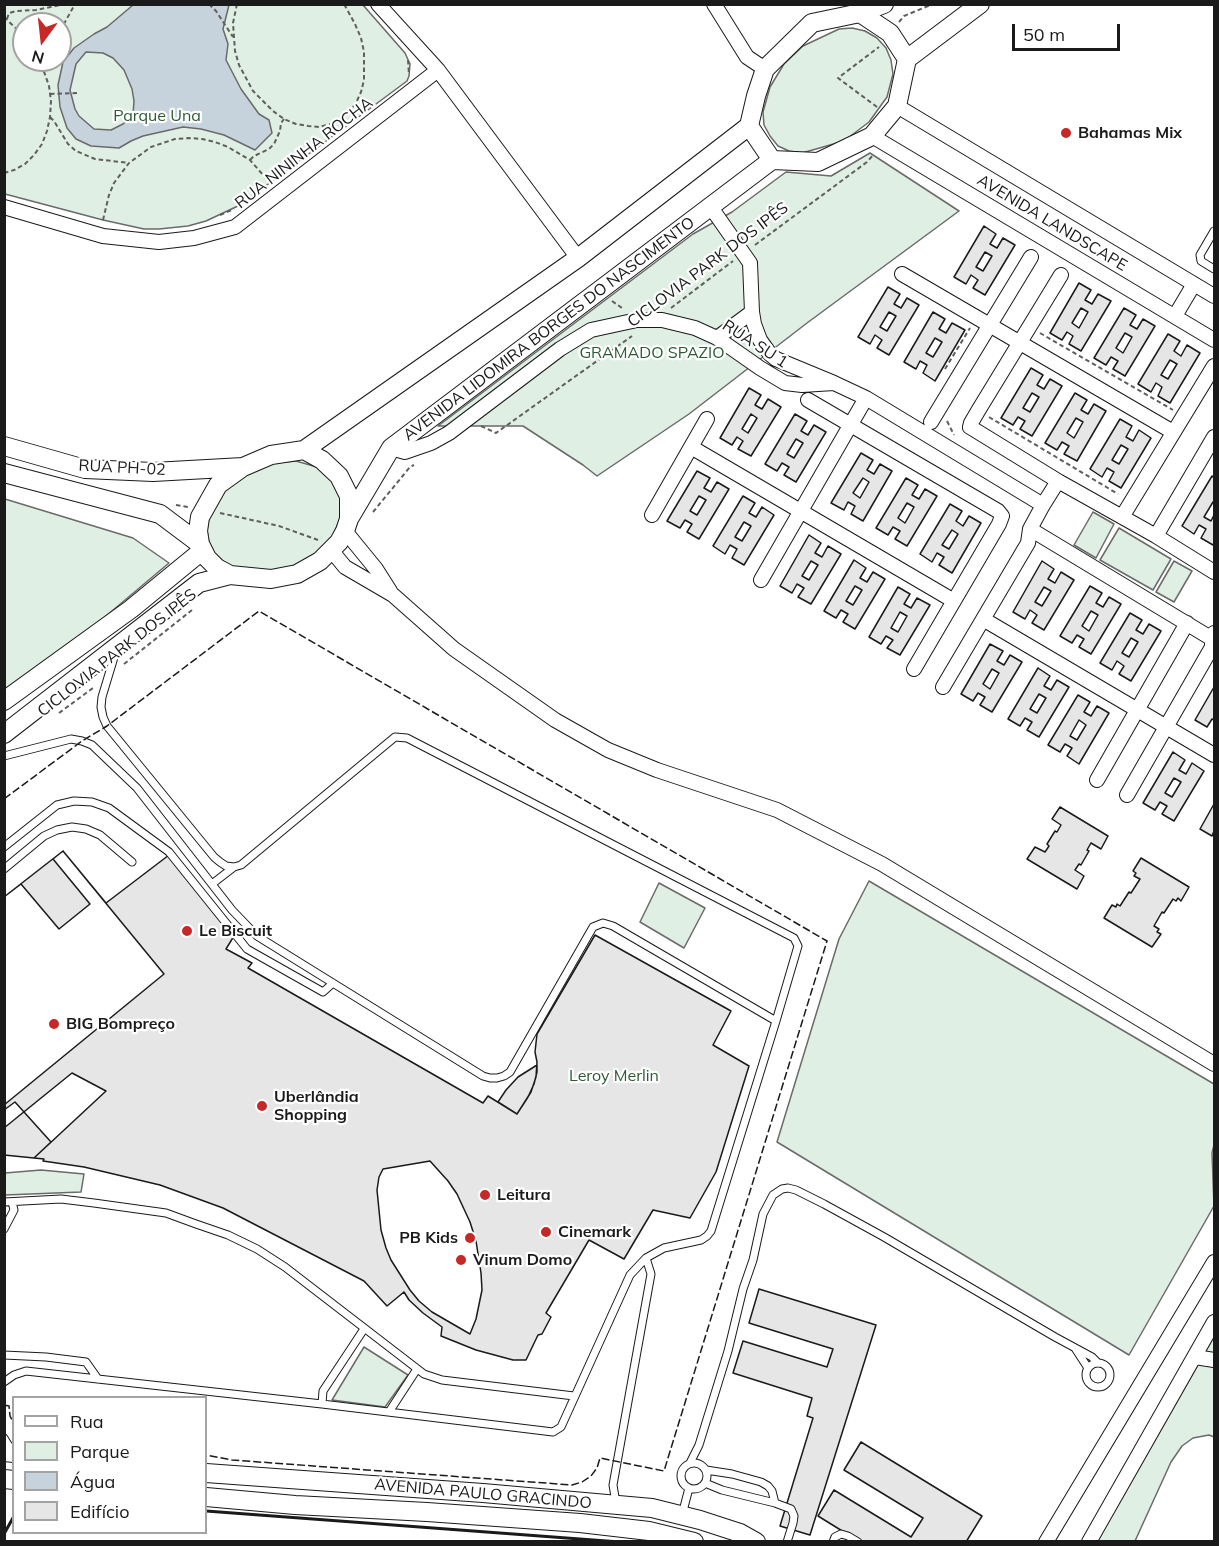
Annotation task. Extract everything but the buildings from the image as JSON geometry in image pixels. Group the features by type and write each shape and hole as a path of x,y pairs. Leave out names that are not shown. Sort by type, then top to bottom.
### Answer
{"street":[{"path":"378,4 438,70 578,258"},
{"path":"714,4 747,57 765,69"},
{"path":"4,701 131,609 201,547 198,531 200,517 219,485 243,466 271,455 304,450 578,258 749,126 765,69 812,22 860,13 884,4"},
{"path":"749,126 772,160 818,162 875,143 893,111 907,59 980,4"},
{"path":"860,13 890,33 907,59"},
{"name":"RUA NININHA ROCHA","path":"4,207 104,236 159,242 194,238 235,227 438,70"},
{"name":"AVENIDA LANDSCAPE","path":"893,111 1215,296"},
{"name":"AVENIDA LANDSCAPE","path":"875,143 1215,340"},
{"name":"AVENIDA LIDOMIRA BORGES DO NASCIMENTO","path":"230,575 271,579 297,574 320,561 354,523 391,448 772,160"},
{"name":"RUA SU 1","path":"710,206 750,263 752,312 760,340 776,359 834,383"},
{"path":"932,422 1031,257"},
{"path":"903,274 1173,432"},
{"path":"1061,275 970,427 1215,572"},
{"path":"1174,316 1194,284"},
{"path":"717,338 752,312"},
{"name":"RUA SU 1","path":"391,448 405,452 431,443 450,433 560,349 591,330 637,320 655,320 695,328 717,338 785,383 802,385 834,383"},
{"path":"1116,514 1173,432 1214,366"},
{"path":"834,383 866,398 1043,505"},
{"path":"761,580 866,398"},
{"path":"808,400 998,511 1002,516 914,669"},
{"path":"652,515 707,419"},
{"path":"1156,536 1210,455 1215,437"},
{"name":"RUA PH-02","path":"4,446 85,469 153,472 243,466"},
{"path":"691,447 954,601"},
{"path":"304,450 322,460 339,476 349,496 354,523 376,569 393,595"},
{"name":"RUA PH-02","path":"4,473 160,514 201,547 207,558 217,568 230,575"},
{"path":"943,687 1028,543 1030,529 1058,481"},
{"path":"1030,529 1214,637 1212,647 1127,795"},
{"path":"332,549 345,567 393,595 454,648 555,720 608,750 657,770 777,810 882,864 1215,1065"},
{"path":"4,734 200,583 230,575"},
{"path":"983,619 1215,755"},
{"path":"1097,780 1187,623"},
{"path":"1046,1542 1215,1262"},
{"path":"1089,1542 1215,1322"},
{"path":"1195,1357 1215,1360"},
{"name":"AVENIDA PAULO GRACINDO","path":"207,1473 652,1508 740,1533 756,1542"},
{"path":"295,1505 289,1498 288,1490 292,1483 299,1479"},
{"name":"AVENIDA PAULO GRACINDO","path":"207,1497 580,1523 649,1531 694,1542"}],"lane":[{"path":"1215,231 1200,255 1201,261 1215,269"},
{"path":"117,649 102,697 101,707 107,726 214,857 226,866 234,867"},
{"path":"4,1382 26,1371 553,1432 561,1427 630,1275 646,1258 664,1248 701,1240 711,1231 798,946 794,938 407,738 395,737 241,865 234,867 212,884"},
{"path":"4,756 71,739 92,745 137,788 232,910 257,936 483,1076 497,1078 504,1076 514,1066 593,927 603,923 613,926 776,1021"},
{"path":"4,847 57,805 74,801 92,802 109,808 169,852 247,949 323,992 333,983"},
{"path":"4,869 44,836 72,827 86,829 100,835 132,862"},
{"path":"699,1445 708,1474 705,1483 698,1489 689,1488 685,1486 681,1478 683,1469 690,1463 699,1445 728,1351 763,1214 773,1195 782,1189 796,1190 824,1204 1105,1365 1109,1371 1109,1378 1103,1385 1094,1386 1088,1381 1086,1374 1088,1368 1098,1363"},
{"path":"8,1202 61,1200 94,1203 166,1214 196,1224 228,1235 257,1249 285,1267 424,1374 442,1380 574,1396"},
{"path":"4,1228 14,1210 8,1202"},
{"path":"617,1505 613,1485 651,1274 646,1258"},
{"path":"322,1404 323,1391 364,1329"},
{"path":"1075,1348 1088,1368"},
{"path":"4,1355 86,1362 98,1379"},
{"path":"389,1412 417,1369"},
{"path":"4,1438 12,1451"},
{"path":"690,1463 761,1482 772,1491 775,1503"},
{"path":"705,1483 791,1509 794,1516 787,1542"},
{"path":"682,1516 689,1488"},
{"path":"833,1542 841,1534 858,1542"}],"path":[{"path":"6,18 9,13 16,10 36,10 65,4"},
{"path":"209,4 233,37"},
{"path":"237,4 233,37 239,65 253,91 268,107 284,119 296,124 320,127 331,124 349,112 356,103 364,80 364,52 355,24 344,4"},
{"path":"893,111 838,78 877,50 904,16 933,4"},
{"path":"4,173 14,171 25,164 34,155 44,137 50,117 50,94 44,72"},
{"path":"50,94 77,93"},
{"path":"50,117 68,144 76,151 95,159 129,163"},
{"path":"250,160 274,144 284,119"},
{"path":"103,220 114,183 129,163 150,147 175,139 189,138 215,142 228,147 250,160 270,183"},
{"name":"CICLOVIA PARK DOS IPÊS","path":"655,320 867,162 875,143"},
{"path":"215,218 240,205"},
{"path":"941,376 976,316"},
{"path":"1029,326 1183,416"},
{"name":"CICLOVIA PARK DOS IPÊS","path":"480,426 496,433 633,336"},
{"path":"978,411 1119,495 1116,514"},
{"path":"354,523 410,467 420,461"},
{"path":"168,503 235,515 279,526 319,540 332,549"},
{"name":"CICLOVIA PARK DOS IPÊS","path":"52,719 193,610"}],"green space":[{"name":"Parque Una","path":"4,5 363,5 405,53 410,64 407,81 240,205 206,221 188,226 144,229 5,194"},
{"path":"852,28 865,31 877,38 886,48 893,74 887,97 869,122 844,141 802,153 778,146 764,125 763,112 770,87 784,64 803,46 839,29"},
{"name":"GRAMADO SPAZIO","path":"870,153 959,211 807,323 689,414 597,476 523,426 438,426 693,234 732,212 786,172 831,176"},
{"path":"296,461 317,467 332,481 340,498 341,517 332,537 315,554 294,566 270,571 233,567 223,561 214,553 207,531 209,519 225,491 247,474 274,463"},
{"path":"5,499 133,538 169,563 5,701"},
{"path":"1093,512 1114,524 1096,558 1074,545"},
{"path":"1119,528 1171,559 1153,590 1100,560"},
{"path":"1174,561 1192,571 1174,602 1156,592"},
{"path":"869,881 1214,1084 1212,1153 1214,1206 1129,1355 777,1142 839,939"},
{"path":"659,883 705,908 684,948 640,922"},
{"path":"41,1170 84,1174 81,1192 5,1195 5,1173"},
{"path":"1214,1322 1214,1437 1209,1435 1193,1438 1182,1446 1171,1462 1135,1541 1089,1542"},
{"path":"364,1347 408,1375 385,1407 332,1400"}],"water":[{"path":"133,5 229,5 223,29 228,44 226,60 241,89 259,114 269,120 272,133 255,150 224,135 183,127 143,136 119,148 91,146 76,139 67,128 60,107 58,85 61,72 72,72 72,51 107,27","holes":["86,52 103,53 113,58 124,70 132,89 133,115 123,124 111,130 94,129 79,116 75,109 70,90 76,64"]}],"fence":[{"path":"4,799 82,741 107,726 259,611 827,941 664,1471 600,1458 591,1476 572,1485 232,1460 207,1455"},
{"path":"4,1405 9,1406 12,1420"}],"wall":[{"path":"207,1511 620,1542"},
{"path":"4,1534 12,1520"}],"place":[{"name":"Bahamas Mix","path":"1066,133"},
{"name":"Le Biscuit","path":"187,931"},
{"name":"BIG Bompreço","path":"54,1024"},
{"name":"Uberlândia Shopping","path":"262,1106"},
{"name":"Leitura","path":"485,1195"},
{"name":"Cinemark","path":"546,1232"},
{"name":"PB Kids","path":"470,1238"},
{"name":"Vinum Domo","path":"461,1260"}],"park label":[{"name":"Leroy Merlin","path":"614,1076"}]}
